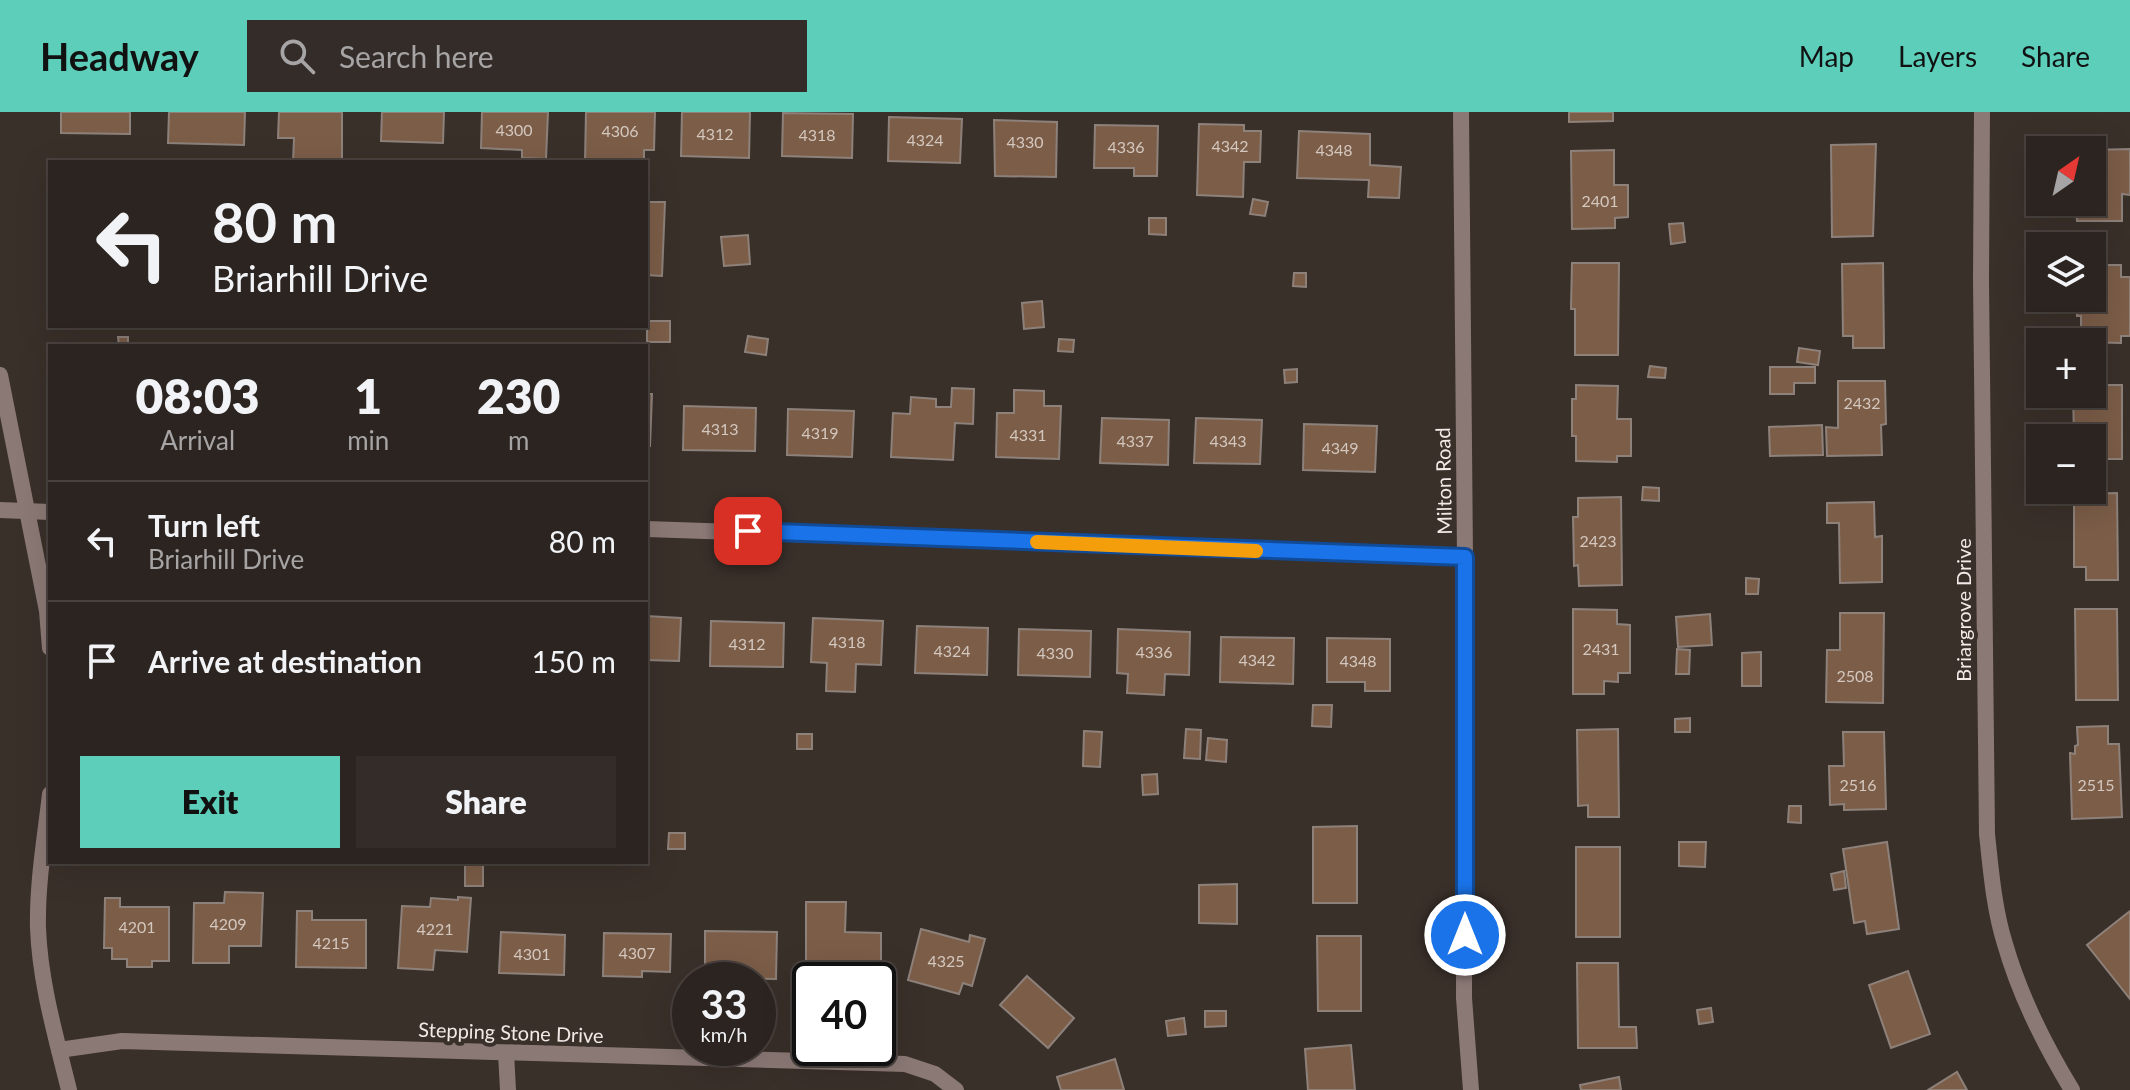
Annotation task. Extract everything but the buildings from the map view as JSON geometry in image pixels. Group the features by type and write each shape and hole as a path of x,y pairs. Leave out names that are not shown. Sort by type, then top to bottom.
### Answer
{"street":[{"name":"Milton Road","path":"1461,112 1465,557 1464,998 1471,1090"},
{"name":"Briargrove Drive","path":"1982,112 1987,834 1994,898 2004,944 2031,1015 2072,1090"},
{"path":"0,375 48,623"},
{"path":"0,510 48,512"},
{"path":"648,529 1465,557"},
{"path":"48,811 39,885 38,929 43,976 69,1090"},
{"name":"Stepping Stone Drive","path":"59,1050 122,1041 905,1064 935,1074 956,1090"},
{"path":"506,1053 508,1090"}],"slow traffic":[{"path":"1037,542 1256,551"}],"route":[{"path":"748,531 1465,557 1465,935"}]}
